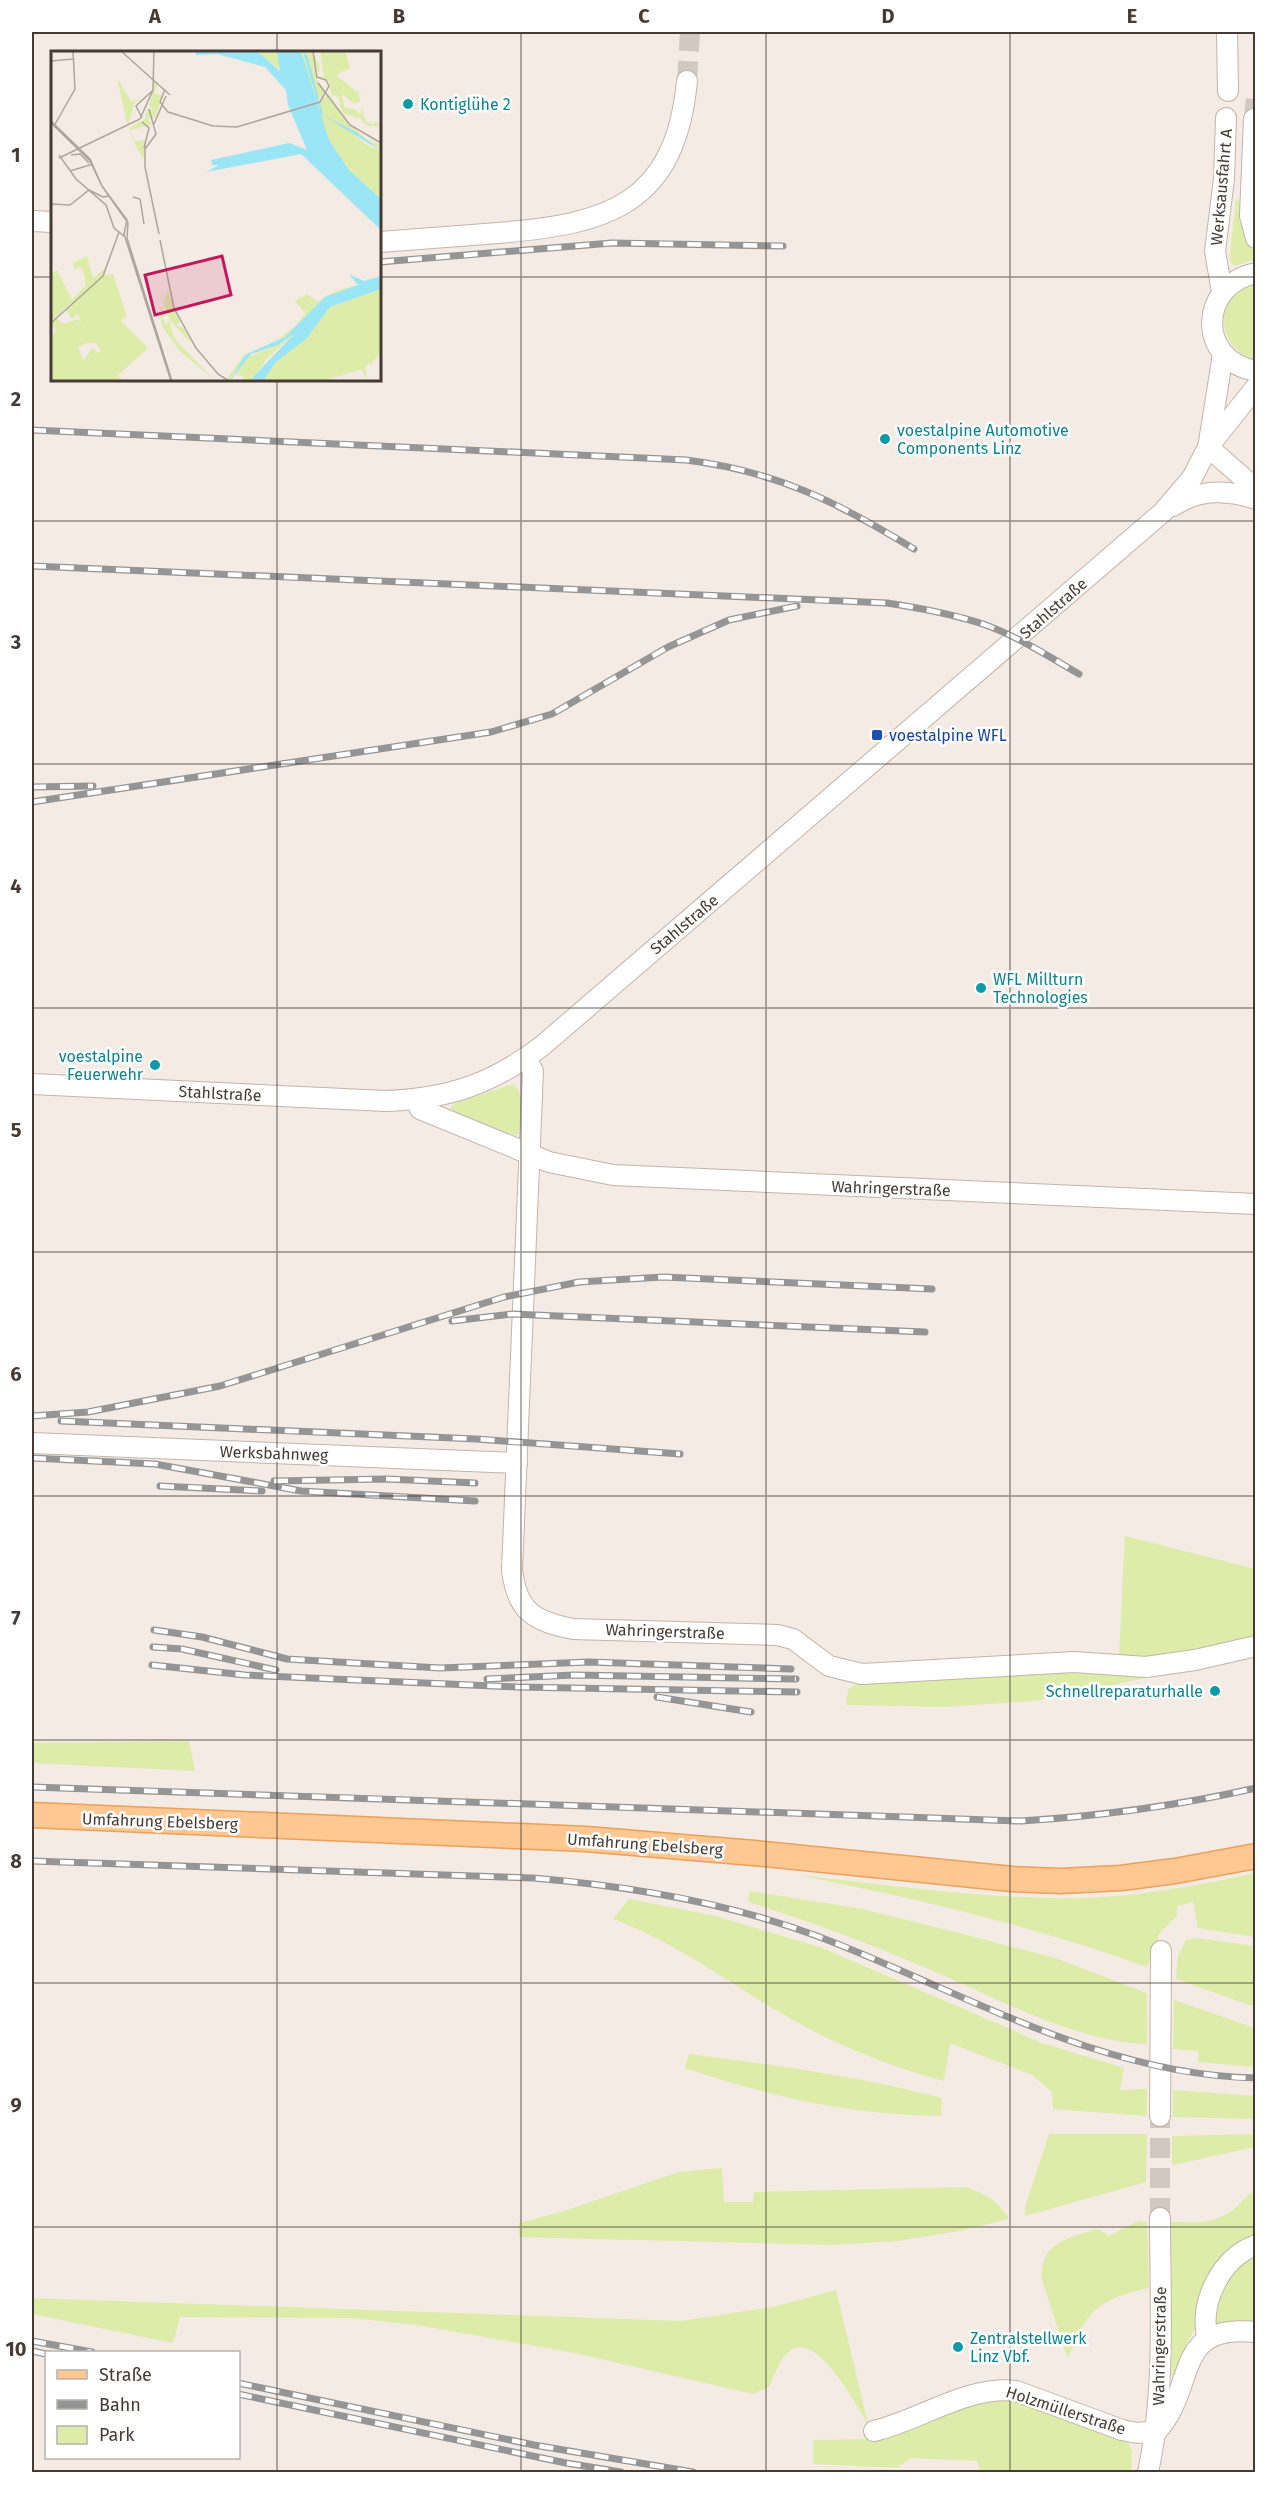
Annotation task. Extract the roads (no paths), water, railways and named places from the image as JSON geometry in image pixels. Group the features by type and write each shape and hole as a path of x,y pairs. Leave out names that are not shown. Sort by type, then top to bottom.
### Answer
{"main road":[{"name":"Umfahrung Ebelsberg","path":"32,1815 586,1839 754,1853 957,1875 1060,1881 1175,1871 1256,1856"}],"street":[{"path":"1227,32 1228,91"},
{"path":"381,242 558,228 607,214 639,192 669,155 680,128 687,81"},
{"name":"Werksausfahrt A","path":"1222,291 1215,251 1224,179 1226,118"},
{"path":"1254,119 1253,198 1250,216 1256,238"},
{"path":"32,221 51,222"},
{"path":"1256,273 1242,275 1222,291 1214,304 1211,320 1213,335 1223,354 1232,362 1256,371"},
{"name":"Stahlstraße","path":"1208,447 1223,354"},
{"name":"Stahlstraße","path":"32,1084 416,1100 474,1086 496,1077 526,1059 1163,512 1192,478 1208,447 1256,387"},
{"path":"1208,447 1256,489"},
{"path":"1163,512 1182,500 1203,493 1224,491 1256,499"},
{"name":"Wahringerstraße","path":"526,1059 533,1071 512,1570 514,1588 527,1612 555,1625 573,1629 777,1635 793,1639 829,1666 862,1674 1074,1662 1146,1666 1195,1660 1256,1646"},
{"name":"Wahringerstraße","path":"416,1100 420,1109 530,1154 577,1170 653,1178 1256,1204"},
{"name":"Werksbahnweg","path":"32,1443 517,1463"},
{"path":"1160,2116 1161,1951"},
{"name":"Wahringerstraße","path":"1148,2472 1157,2431 1160,2393 1160,2218"},
{"path":"1207,2336 1204,2322 1218,2277 1232,2259 1256,2245"},
{"path":"1157,2431 1167,2420 1176,2402 1196,2348 1207,2336 1220,2331 1256,2332"},
{"name":"Holzmüllerstraße","path":"874,2431 913,2419 971,2395 999,2389 1016,2391 1122,2430 1137,2433 1157,2431"}],"tunnel":[{"path":"687,81 690,32"},
{"path":"1254,119 1256,96"},
{"path":"1160,2116 1160,2218"}],"railway":[{"path":"381,262 612,243 783,246"},
{"path":"32,430 686,460 749,472 805,491 859,517 914,549"},
{"path":"32,566 887,603 960,617 983,624 1020,640 1079,674"},
{"path":"32,802 491,732 552,714 668,647 729,620 797,606"},
{"path":"32,787 93,786"},
{"path":"32,1416 88,1412 220,1386 504,1297 579,1282 663,1277 932,1289"},
{"path":"452,1321 512,1314 925,1332"},
{"path":"61,1421 476,1439 680,1454"},
{"path":"32,1458 155,1464 301,1491 475,1501"},
{"path":"274,1481 387,1479 475,1483"},
{"path":"160,1486 262,1491"},
{"path":"154,1630 202,1637 287,1659 440,1668 589,1662 791,1669"},
{"path":"153,1647 182,1649 276,1670"},
{"path":"152,1665 245,1675 517,1687 797,1692"},
{"path":"487,1679 574,1675 796,1679"},
{"path":"657,1697 751,1712"},
{"path":"32,1787 1021,1821 1139,1809 1256,1788"},
{"path":"32,1861 533,1878 677,1897 748,1914 817,1936 977,2004 1085,2046 1141,2062 1198,2073 1256,2078"},
{"path":"32,2341 87,2351"},
{"path":"32,2351 45,2354"},
{"path":"240,2383 534,2445 693,2472"},
{"path":"240,2394 566,2463 621,2472"}],"place":[{"name":"Kontiglühe 2","path":"408,104"},
{"name":"voestalpine Automotive Components Linz","path":"885,439"},
{"name":"voestalpine WFL","path":"877,735"},
{"name":"WFL Millturn Technologies","path":"981,988"},
{"name":"voestalpine Feuerwehr","path":"155,1065"},
{"name":"Schnellreparaturhalle","path":"1215,1691"},
{"name":"Zentralstellwerk Linz Vbf.","path":"958,2347"}]}
